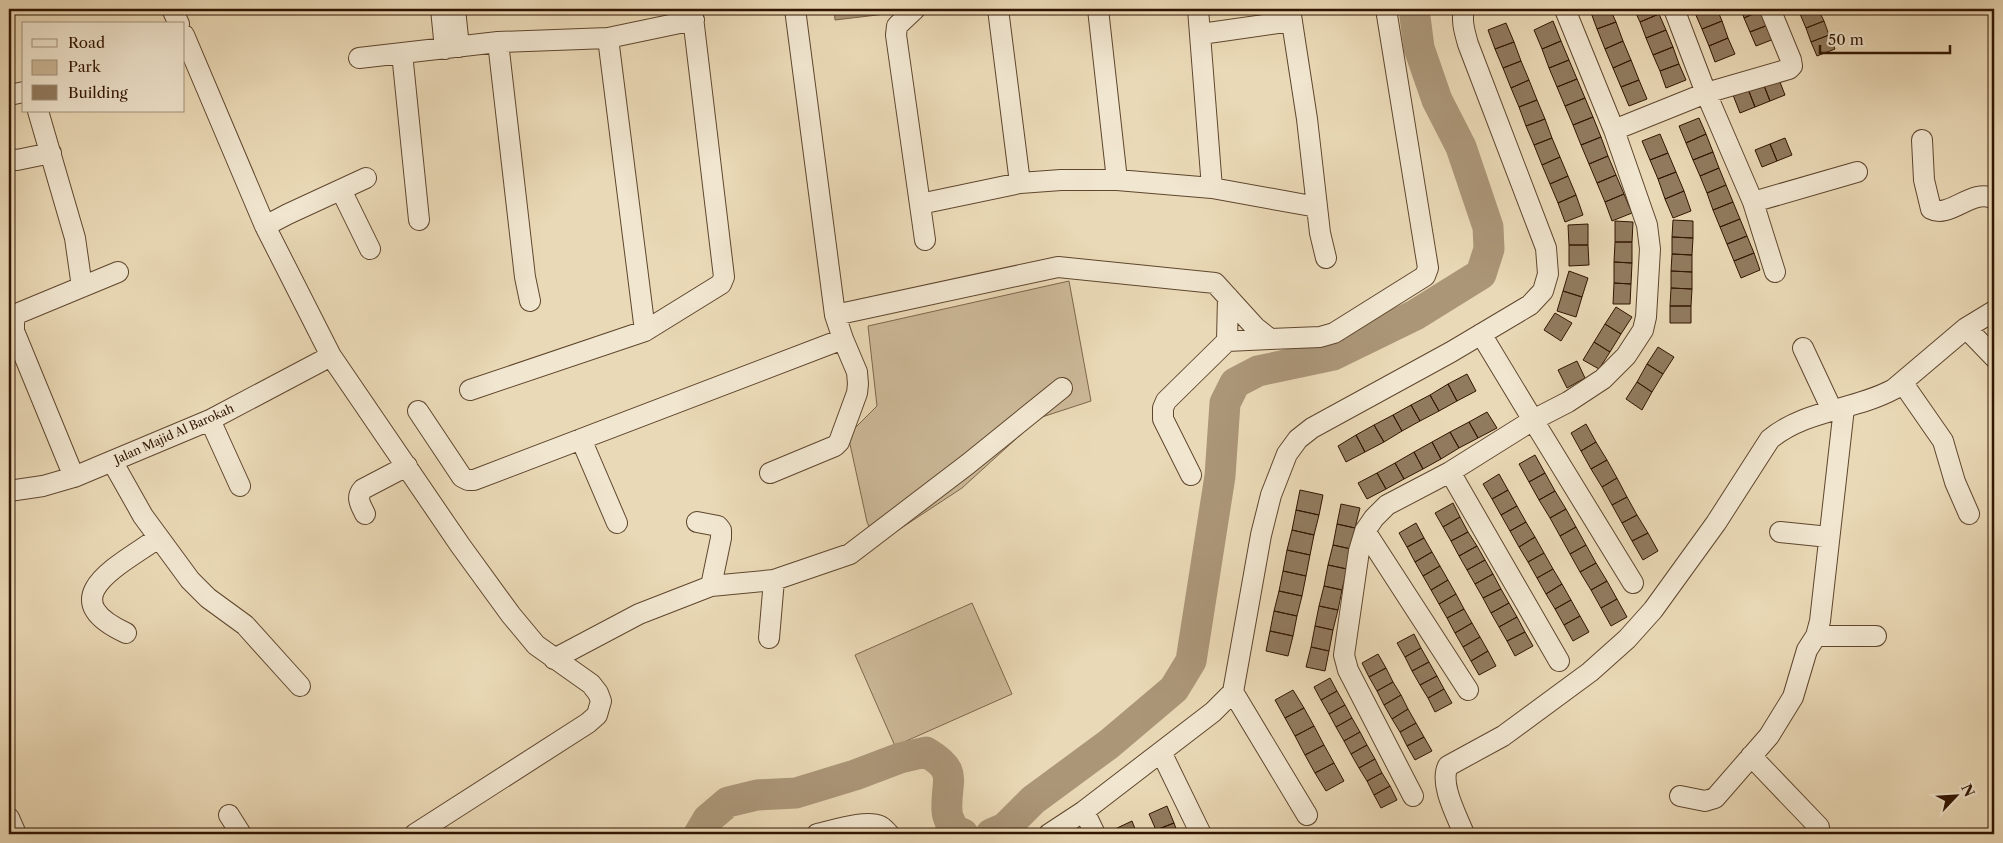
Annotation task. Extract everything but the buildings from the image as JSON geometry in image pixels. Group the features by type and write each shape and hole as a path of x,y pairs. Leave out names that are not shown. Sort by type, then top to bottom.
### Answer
{"street":[{"path":"172,9 178,22"},
{"path":"441,9 452,48"},
{"path":"452,48 455,9"},
{"path":"770,473 831,448 839,442 857,393 858,384 857,372 842,340 835,315 795,9"},
{"path":"915,9 897,26 896,35 925,240"},
{"path":"998,9 1020,183"},
{"path":"1098,9 1117,180"},
{"path":"1198,9 1212,188"},
{"path":"1191,475 1164,419 1163,408 1166,401 1227,341 1328,336 1427,273 1428,260 1386,9"},
{"path":"1049,834 1084,811 1214,712 1233,692 1271,496 1287,454 1298,439 1312,428 1451,352 1530,305 1543,291 1548,274 1546,248 1468,44 1464,29 1464,9"},
{"path":"1413,796 1345,662 1344,655 1359,551 1365,531 1387,505 1450,472 1603,379 1626,356 1643,330 1646,317 1650,237 1647,225 1614,130 1566,9"},
{"path":"1674,9 1706,93 1753,202 1775,272"},
{"path":"1614,130 1706,93 1786,71 1792,66 1791,60 1770,9"},
{"path":"358,58 498,42 608,38 693,14 724,277 721,284 644,330 470,390"},
{"path":"1201,34 1291,15 1307,118 1317,207 1326,258"},
{"path":"185,37 265,226 331,356 464,551 511,614 536,645 591,684 601,701 597,715 588,724 415,834"},
{"path":"608,38 644,330"},
{"path":"498,42 525,277 530,302"},
{"path":"402,53 419,220"},
{"path":"9,95 22,92"},
{"path":"38,112 76,238 82,287"},
{"path":"1922,140 1924,180 1931,209 1944,210 1982,195 1994,199"},
{"path":"9,159 17,160 51,153"},
{"path":"1753,202 1857,172"},
{"path":"265,226 366,178"},
{"path":"920,204 1020,183 1061,180 1117,180 1212,188 1317,207"},
{"path":"341,190 370,249"},
{"path":"835,315 1058,267 1214,282 1255,327 1270,338"},
{"path":"74,477 14,331 13,322 19,313 118,272"},
{"path":"1227,341 1228,298"},
{"path":"1464,834 1446,785 1445,772 1448,766 1504,736 1590,672 1628,639 1654,610 1716,523 1770,439 1782,429 1797,421 1883,395 1902,382 1966,328 1994,311"},
{"path":"1966,328 1994,357"},
{"path":"1481,334 1633,583"},
{"path":"418,411 462,477 474,480 842,340"},
{"path":"1680,796 1705,801 1712,800 1768,736 1793,697 1807,650 1816,636 1820,621 1829,537 1838,409 1803,348"},
{"name":"Jalan Majid Al Barokah","path":"9,491 43,486 74,477 210,420 331,356"},
{"path":"1902,382 1943,441 1955,482 1970,514"},
{"path":"554,659 639,614 711,586 774,580 850,554 968,464 1062,388"},
{"path":"210,420 240,486"},
{"path":"581,439 617,523"},
{"path":"112,461 143,516 190,580 208,598 245,626 300,686"},
{"path":"365,514 358,500 358,494 363,489 406,466"},
{"path":"1450,472 1558,661"},
{"path":"697,522 718,526 721,530 722,538 711,586"},
{"path":"1365,531 1468,690"},
{"path":"1780,532 1829,537"},
{"path":"126,633 100,618 93,609 91,598 95,587 112,570 158,538"},
{"path":"769,638 774,580"},
{"path":"1816,636 1876,636"},
{"path":"1233,692 1307,815"},
{"path":"1161,752 1201,834"},
{"path":"1751,756 1819,827"},
{"path":"1084,811 1094,834"},
{"path":"228,815 241,834"},
{"path":"9,818 16,834"},
{"path":"817,834 871,824 881,826 889,834"}],"green space":[{"path":"1069,281 1091,401 1039,418 962,488 877,544 867,522 848,435 877,406 868,326"},
{"path":"972,603 1012,694 895,746 855,655"}],"water":[{"path":"834,9 894,9 894,13 835,20"}],"waterway":[{"path":"991,834 1005,828 1033,800 1109,744 1174,689 1191,661 1220,476 1225,403 1235,383 1258,371 1333,355 1415,315 1481,274 1489,249 1488,227 1461,147 1437,100 1419,48 1414,9"},
{"path":"699,834 708,819 728,802 757,795 796,793 855,775 900,758 926,752 937,759 947,771 949,777 947,800 949,821 954,830 963,834"}]}
